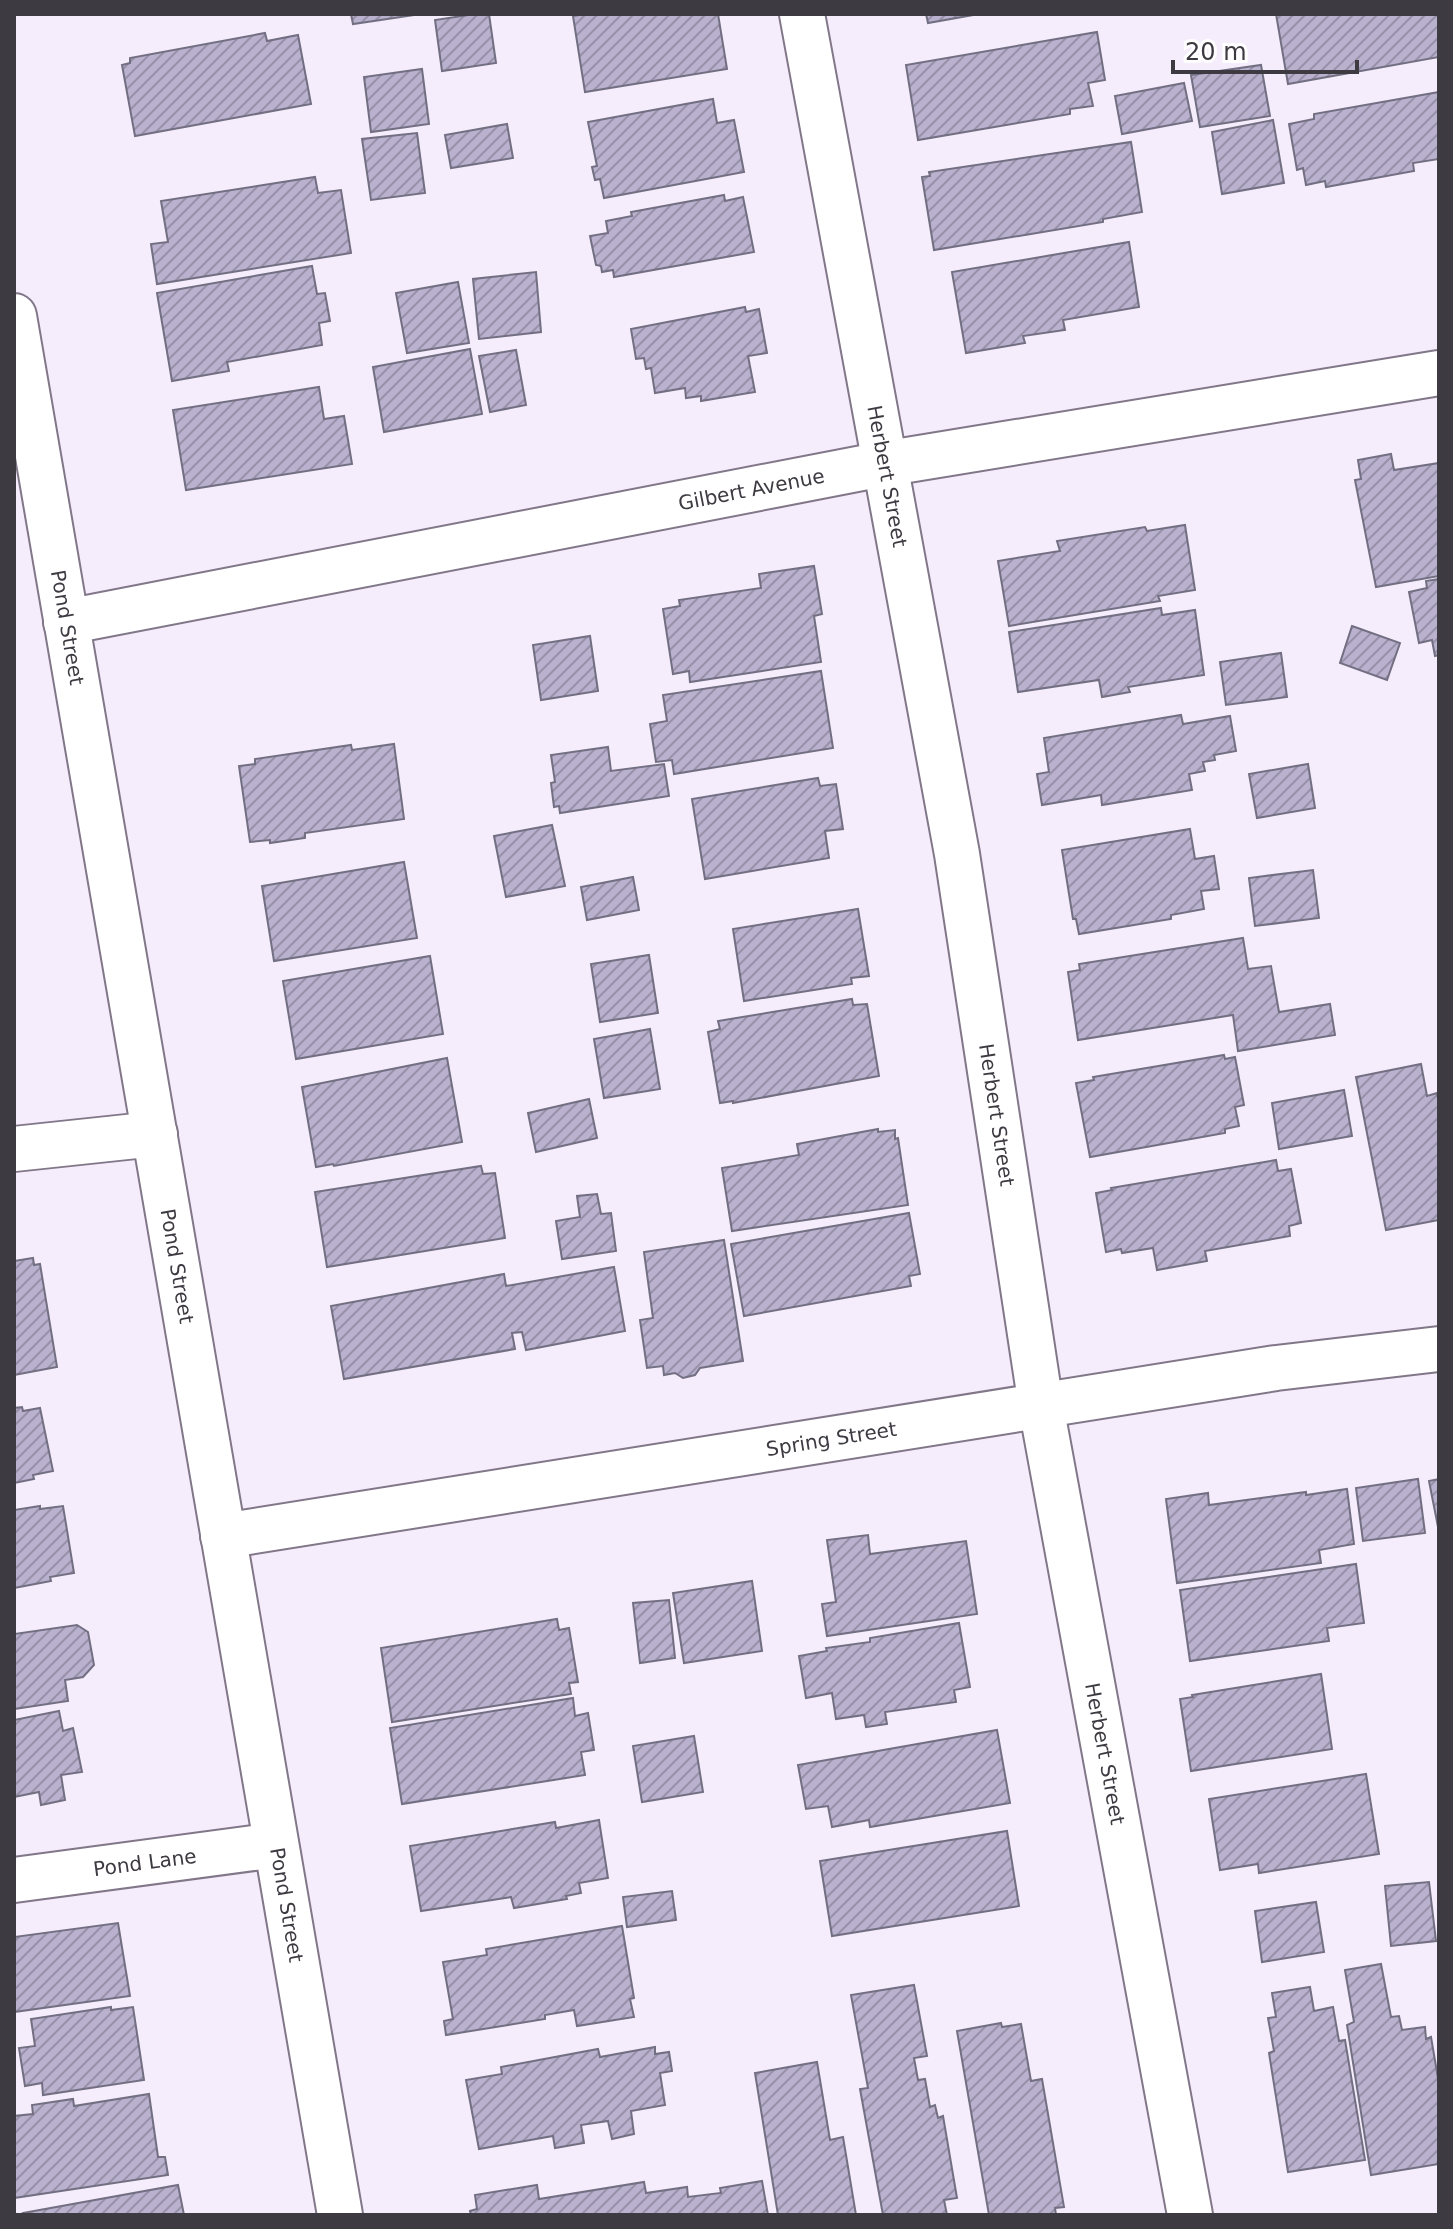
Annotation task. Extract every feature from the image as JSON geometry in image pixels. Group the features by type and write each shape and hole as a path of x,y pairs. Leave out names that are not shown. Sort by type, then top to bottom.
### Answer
{"street":[{"name":"Herbert Street","path":"802,14 957,854 1041,1406 1190,2215"},
{"name":"Pond Street","path":"14,316 24,432 66,622 340,2215"},
{"name":"Gilbert Avenue","path":"66,622 883,464 1439,373"},
{"path":"14,1149 155,1134"},
{"name":"Spring Street","path":"223,1536 1276,1368 1439,1349"},
{"name":"Pond Lane","path":"14,1880 276,1845"}],"building":[{"path":"351,14 415,14 415,15 353,24"},
{"path":"489,14 496,63 442,71 435,20"},
{"path":"718,14 727,69 585,92 573,16"},
{"path":"926,14 979,14 928,23"},
{"path":"1276,14 1439,14 1439,57 1288,84"},
{"path":"1097,32 1105,80 1088,83 1093,106 1070,109 1070,114 918,140 906,65"},
{"path":"265,33 267,41 298,35 311,104 135,136 122,65 130,63 130,58"},
{"path":"1261,65 1270,116 1200,127 1191,75"},
{"path":"422,69 429,124 371,132 364,77"},
{"path":"1184,83 1192,121 1122,134 1115,96"},
{"path":"1439,92 1439,159 1413,163 1414,171 1326,187 1325,181 1306,185 1303,168 1297,170 1289,124 1314,119 1314,114"},
{"path":"713,99 717,123 734,120 744,172 604,198 600,179 595,180 592,167 597,166 588,122"},
{"path":"1273,120 1284,183 1222,194 1212,132"},
{"path":"507,124 513,158 451,168 445,135"},
{"path":"417,133 425,193 371,200 362,139"},
{"path":"1131,142 1142,212 1103,219 1103,222 934,250 922,177 930,176 929,172"},
{"path":"315,177 318,193 341,190 351,253 157,284 151,244 168,242 161,201"},
{"path":"724,195 725,201 743,197 754,252 614,277 613,270 602,272 601,266 596,265 590,236 608,233 606,221 632,216 631,212"},
{"path":"1129,242 1139,307 1063,320 1065,330 1023,336 1025,343 966,353 952,272"},
{"path":"312,266 317,294 325,293 330,321 319,323 322,345 227,362 229,371 172,381 157,293"},
{"path":"536,272 541,332 479,339 473,279"},
{"path":"458,282 469,343 407,353 396,293"},
{"path":"745,307 746,312 759,309 767,353 748,356 755,392 701,401 701,396 686,398 685,388 655,393 651,368 646,369 644,358 636,359 631,329"},
{"path":"470,349 482,414 384,432 373,367"},
{"path":"516,350 526,405 490,412 479,356"},
{"path":"319,387 324,419 344,416 352,464 186,490 173,410"},
{"path":"1391,454 1394,470 1439,463 1439,576 1376,587 1355,480 1361,479 1358,460"},
{"path":"1185,525 1195,590 1158,596 1160,601 1009,626 998,561 1060,551 1057,541 1145,527 1147,531"},
{"path":"814,566 822,614 814,616 821,662 690,682 689,671 673,674 663,609 680,606 679,600 761,588 759,574"},
{"path":"1439,579 1439,655 1435,656 1432,640 1419,643 1409,592 1427,588 1426,581"},
{"path":"1161,608 1162,615 1195,610 1204,675 1128,687 1130,692 1102,697 1099,680 1018,692 1009,632"},
{"path":"1352,626 1400,643 1387,680 1340,663"},
{"path":"590,636 598,691 541,700 533,645"},
{"path":"1281,653 1287,697 1226,705 1220,662"},
{"path":"821,671 833,748 674,774 672,760 656,762 650,724 667,721 663,695"},
{"path":"1181,715 1183,724 1230,716 1236,751 1214,755 1215,760 1203,762 1205,771 1189,774 1192,790 1102,805 1101,795 1042,805 1037,774 1049,772 1044,738"},
{"path":"394,744 404,819 305,833 305,838 270,843 270,840 250,842 239,766 255,764 255,759 351,745 352,750"},
{"path":"608,747 611,771 664,764 669,796 560,813 559,806 554,807 551,783 555,782 551,755"},
{"path":"1308,764 1315,808 1257,818 1249,774"},
{"path":"818,778 820,786 836,784 843,829 825,831 829,858 705,879 692,799"},
{"path":"552,825 565,886 506,897 494,836"},
{"path":"1190,829 1195,859 1214,856 1219,889 1201,891 1204,909 1171,915 1171,919 1079,934 1076,919 1073,919 1062,850"},
{"path":"404,862 417,938 274,961 262,886"},
{"path":"1313,870 1319,918 1255,926 1249,878"},
{"path":"633,877 639,910 587,920 581,887"},
{"path":"858,909 869,976 851,978 852,984 744,1001 733,929"},
{"path":"1243,938 1248,969 1271,966 1279,1012 1330,1004 1335,1035 1238,1051 1233,1015 1078,1040 1068,972 1080,970 1079,964"},
{"path":"649,955 658,1013 600,1022 591,964"},
{"path":"430,956 443,1034 296,1059 283,981"},
{"path":"852,999 853,1005 867,1004 879,1076 720,1103 708,1032 720,1029 718,1021"},
{"path":"650,1029 660,1089 604,1098 594,1039"},
{"path":"1224,1055 1225,1059 1235,1057 1244,1105 1235,1107 1239,1126 1225,1129 1225,1133 1090,1157 1076,1083 1094,1080 1093,1077"},
{"path":"447,1058 462,1142 316,1167 302,1087"},
{"path":"1421,1064 1427,1096 1437,1093 1439,1104 1439,1220 1386,1230 1356,1077"},
{"path":"1344,1090 1352,1136 1279,1149 1272,1103"},
{"path":"589,1099 597,1138 536,1152 528,1113"},
{"path":"878,1129 878,1132 895,1130 908,1205 732,1231 722,1168 799,1155 797,1144"},
{"path":"1276,1160 1278,1171 1291,1169 1301,1223 1289,1226 1290,1236 1205,1251 1207,1261 1157,1270 1153,1248 1106,1252 1096,1193"},
{"path":"481,1166 483,1174 495,1173 505,1238 327,1267 315,1192"},
{"path":"597,1194 601,1214 611,1213 616,1251 562,1259 556,1221 580,1217 577,1196"},
{"path":"909,1213 920,1274 909,1276 911,1286 744,1316 731,1244"},
{"path":"724,1240 743,1361 700,1368 695,1375 683,1378 675,1373 664,1375 663,1366 647,1368 640,1320 653,1318 644,1252"},
{"path":"33,1258 34,1265 40,1264 57,1367 14,1375 14,1261"},
{"path":"614,1267 625,1331 526,1350 522,1332 512,1333 515,1349 344,1379 331,1306 504,1274 506,1286"},
{"path":"22,1407 23,1411 40,1408 53,1471 14,1483 14,1408"},
{"path":"1418,1479 1425,1533 1363,1541 1356,1488"},
{"path":"1439,1479 1439,1532 1429,1481"},
{"path":"1347,1489 1354,1544 1319,1550 1321,1563 1177,1583 1166,1499 1208,1493 1209,1505"},
{"path":"40,1506 40,1509 63,1506 74,1573 14,1588 14,1510"},
{"path":"868,1535 870,1554 966,1541 977,1614 827,1636 822,1604 836,1602 827,1540"},
{"path":"1356,1564 1364,1623 1327,1628 1329,1641 1190,1661 1180,1590"},
{"path":"752,1581 762,1651 684,1663 673,1593"},
{"path":"669,1600 675,1658 640,1663 633,1603"},
{"path":"557,1619 559,1630 569,1628 578,1682 569,1683 571,1694 392,1722 381,1648"},
{"path":"959,1623 970,1687 954,1690 956,1702 885,1712 887,1724 866,1727 864,1715 836,1719 832,1693 806,1698 799,1656 827,1651 826,1648 870,1642 870,1638"},
{"path":"77,1625 88,1632 94,1665 83,1677 65,1680 68,1701 14,1709 14,1634"},
{"path":"1321,1674 1332,1749 1191,1771 1180,1699"},
{"path":"573,1698 575,1716 588,1713 594,1750 581,1752 585,1775 402,1804 390,1728"},
{"path":"59,1711 63,1731 73,1728 82,1772 61,1775 65,1800 41,1805 39,1792 14,1797 14,1720"},
{"path":"997,1730 1010,1803 870,1827 869,1820 832,1827 828,1806 806,1809 798,1765"},
{"path":"694,1736 703,1792 642,1802 633,1746"},
{"path":"1366,1774 1379,1854 1259,1873 1258,1864 1220,1870 1209,1799"},
{"path":"599,1820 608,1878 579,1883 581,1893 566,1896 567,1899 514,1908 511,1897 421,1911 410,1846 555,1822 556,1828"},
{"path":"1007,1831 1019,1906 832,1936 820,1861"},
{"path":"1429,1882 1436,1941 1391,1946 1385,1886"},
{"path":"672,1891 676,1920 627,1927 623,1897"},
{"path":"1316,1902 1324,1952 1262,1962 1255,1911"},
{"path":"118,1923 130,1996 14,2012 14,1937"},
{"path":"622,1926 634,1998 630,1999 634,2017 577,2026 574,2010 545,2015 545,2019 446,2035 444,2021 453,2019 443,1962 487,1955 486,1949"},
{"path":"1381,1964 1391,2017 1399,2016 1402,2030 1425,2027 1426,2039 1431,2037 1439,2084 1439,2164 1371,2175 1347,2025 1354,2022 1345,1970"},
{"path":"914,1985 927,2056 914,2058 918,2080 925,2079 930,2107 935,2105 938,2118 943,2116 957,2198 944,2200 947,2215 883,2215 860,2089 868,2088 851,1995"},
{"path":"1310,1987 1314,2011 1333,2007 1339,2041 1345,2040 1365,2160 1288,2172 1269,2053 1274,2051 1268,2018 1276,2017 1272,1993"},
{"path":"111,2007 111,2010 133,2007 144,2080 43,2095 42,2083 25,2086 19,2048 35,2046 31,2019"},
{"path":"1001,2023 1002,2027 1021,2024 1031,2081 1042,2079 1064,2207 1055,2208 1056,2215 989,2215 957,2031"},
{"path":"655,2047 655,2054 669,2052 672,2071 660,2073 665,2105 631,2111 634,2134 612,2139 608,2121 581,2125 584,2143 555,2148 553,2136 479,2149 466,2080 502,2074 501,2067 598,2049 600,2057"},
{"path":"817,2062 830,2140 843,2137 856,2215 778,2215 755,2073"},
{"path":"149,2094 158,2157 165,2157 168,2175 14,2198 14,2116 33,2114 32,2105 73,2099 74,2106"},
{"path":"762,2181 768,2215 471,2215 470,2211 477,2209 475,2195 537,2185 539,2199 644,2182 646,2193 687,2187 688,2197 721,2193 720,2188"},
{"path":"178,2185 184,2215 23,2213"}]}
